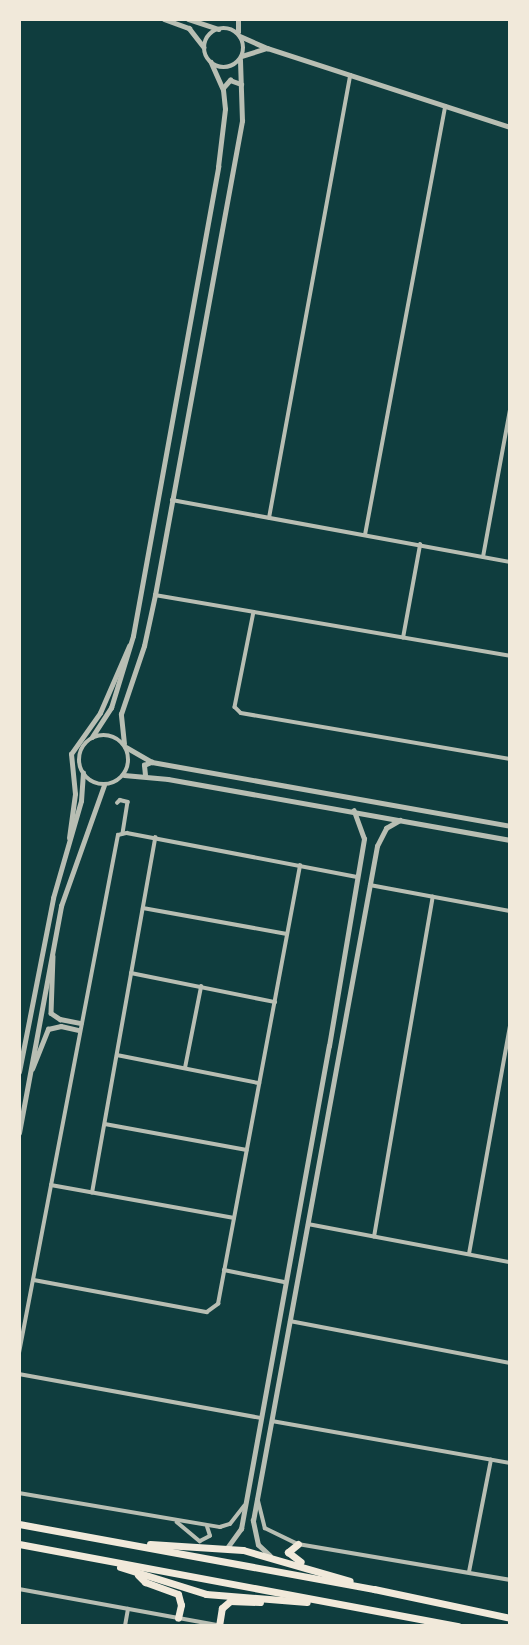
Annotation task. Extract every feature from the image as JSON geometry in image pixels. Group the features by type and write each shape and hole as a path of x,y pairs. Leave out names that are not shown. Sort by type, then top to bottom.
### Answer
{"highway":[{"path":"19,1524 374,1589 510,1618"},
{"path":"111,1541 243,1550 374,1589"},
{"path":"19,1544 458,1626"},
{"path":"298,1544 288,1549 289,1555 314,1569"},
{"path":"107,1561 197,1592 337,1604"},
{"path":"135,1572 145,1582 178,1594 181,1605 178,1618"},
{"path":"219,1626 222,1608 230,1601 275,1600"}],"street":[{"path":"19,1072 52,898 81,801 81,750 111,708 134,636 223,134 223,90 211,62 189,28 164,19"},
{"path":"188,19 239,34 267,48 510,127"},
{"path":"197,22 207,19"},
{"path":"83,773 96,784 113,783 124,775 130,758 125,745 121,714 145,646 242,121 241,58 244,46 239,34 238,19"},
{"path":"204,49 207,39 226,21"},
{"path":"211,62 226,68 241,58 267,48"},
{"path":"269,518 350,75"},
{"path":"223,90 230,80 241,84"},
{"path":"365,535 445,106"},
{"path":"483,557 510,410"},
{"path":"172,500 510,562"},
{"path":"403,638 420,545"},
{"path":"155,595 510,656"},
{"path":"254,612 235,707 241,713 510,760"},
{"path":"69,843 75,794 71,754 100,713 134,636"},
{"path":"92,737 109,735 152,762 510,826"},
{"path":"146,775 144,765 152,762"},
{"path":"124,775 146,775 510,840"},
{"path":"240,776 246,782 241,792"},
{"path":"19,1133 52,951 71,870 104,785"},
{"path":"19,1353 79,1030 128,802 120,800 117,803"},
{"path":"225,1550 238,1537 245,1504 329,1046 363,849 363,829 354,811"},
{"path":"471,833 478,828 476,819"},
{"path":"274,1559 258,1545 253,1531 258,1498 376,852 386,828 400,820"},
{"path":"492,837 489,831 495,822"},
{"path":"120,835 155,838 358,877"},
{"path":"92,1192 155,838"},
{"path":"363,849 369,847 376,852"},
{"path":"33,1280 207,1312 218,1304 300,866"},
{"path":"370,885 510,911"},
{"path":"374,1237 433,897"},
{"path":"143,908 288,933"},
{"path":"52,951 51,1013 81,1023"},
{"path":"131,973 275,1002"},
{"path":"185,1068 201,987"},
{"path":"30,1073 48,1028 61,1026 79,1030"},
{"path":"469,1254 510,1027"},
{"path":"329,1046 335,1051 342,1048"},
{"path":"116,1055 259,1083"},
{"path":"325,1067 333,1063 337,1069"},
{"path":"104,1124 247,1150"},
{"path":"51,1185 234,1218"},
{"path":"307,1224 510,1262"},
{"path":"224,1270 284,1282"},
{"path":"290,1321 510,1363"},
{"path":"19,1374 260,1418"},
{"path":"272,1421 510,1463"},
{"path":"257,1433 261,1441 269,1436"},
{"path":"252,1462 260,1459 264,1466"},
{"path":"469,1572 491,1460"},
{"path":"19,1493 220,1527 230,1524 245,1504"},
{"path":"258,1498 265,1528 298,1544 510,1580"},
{"path":"176,1520 200,1541 210,1536 210,1529 205,1525"},
{"path":"19,1590 219,1626"},
{"path":"125,1626 128,1609"}]}
